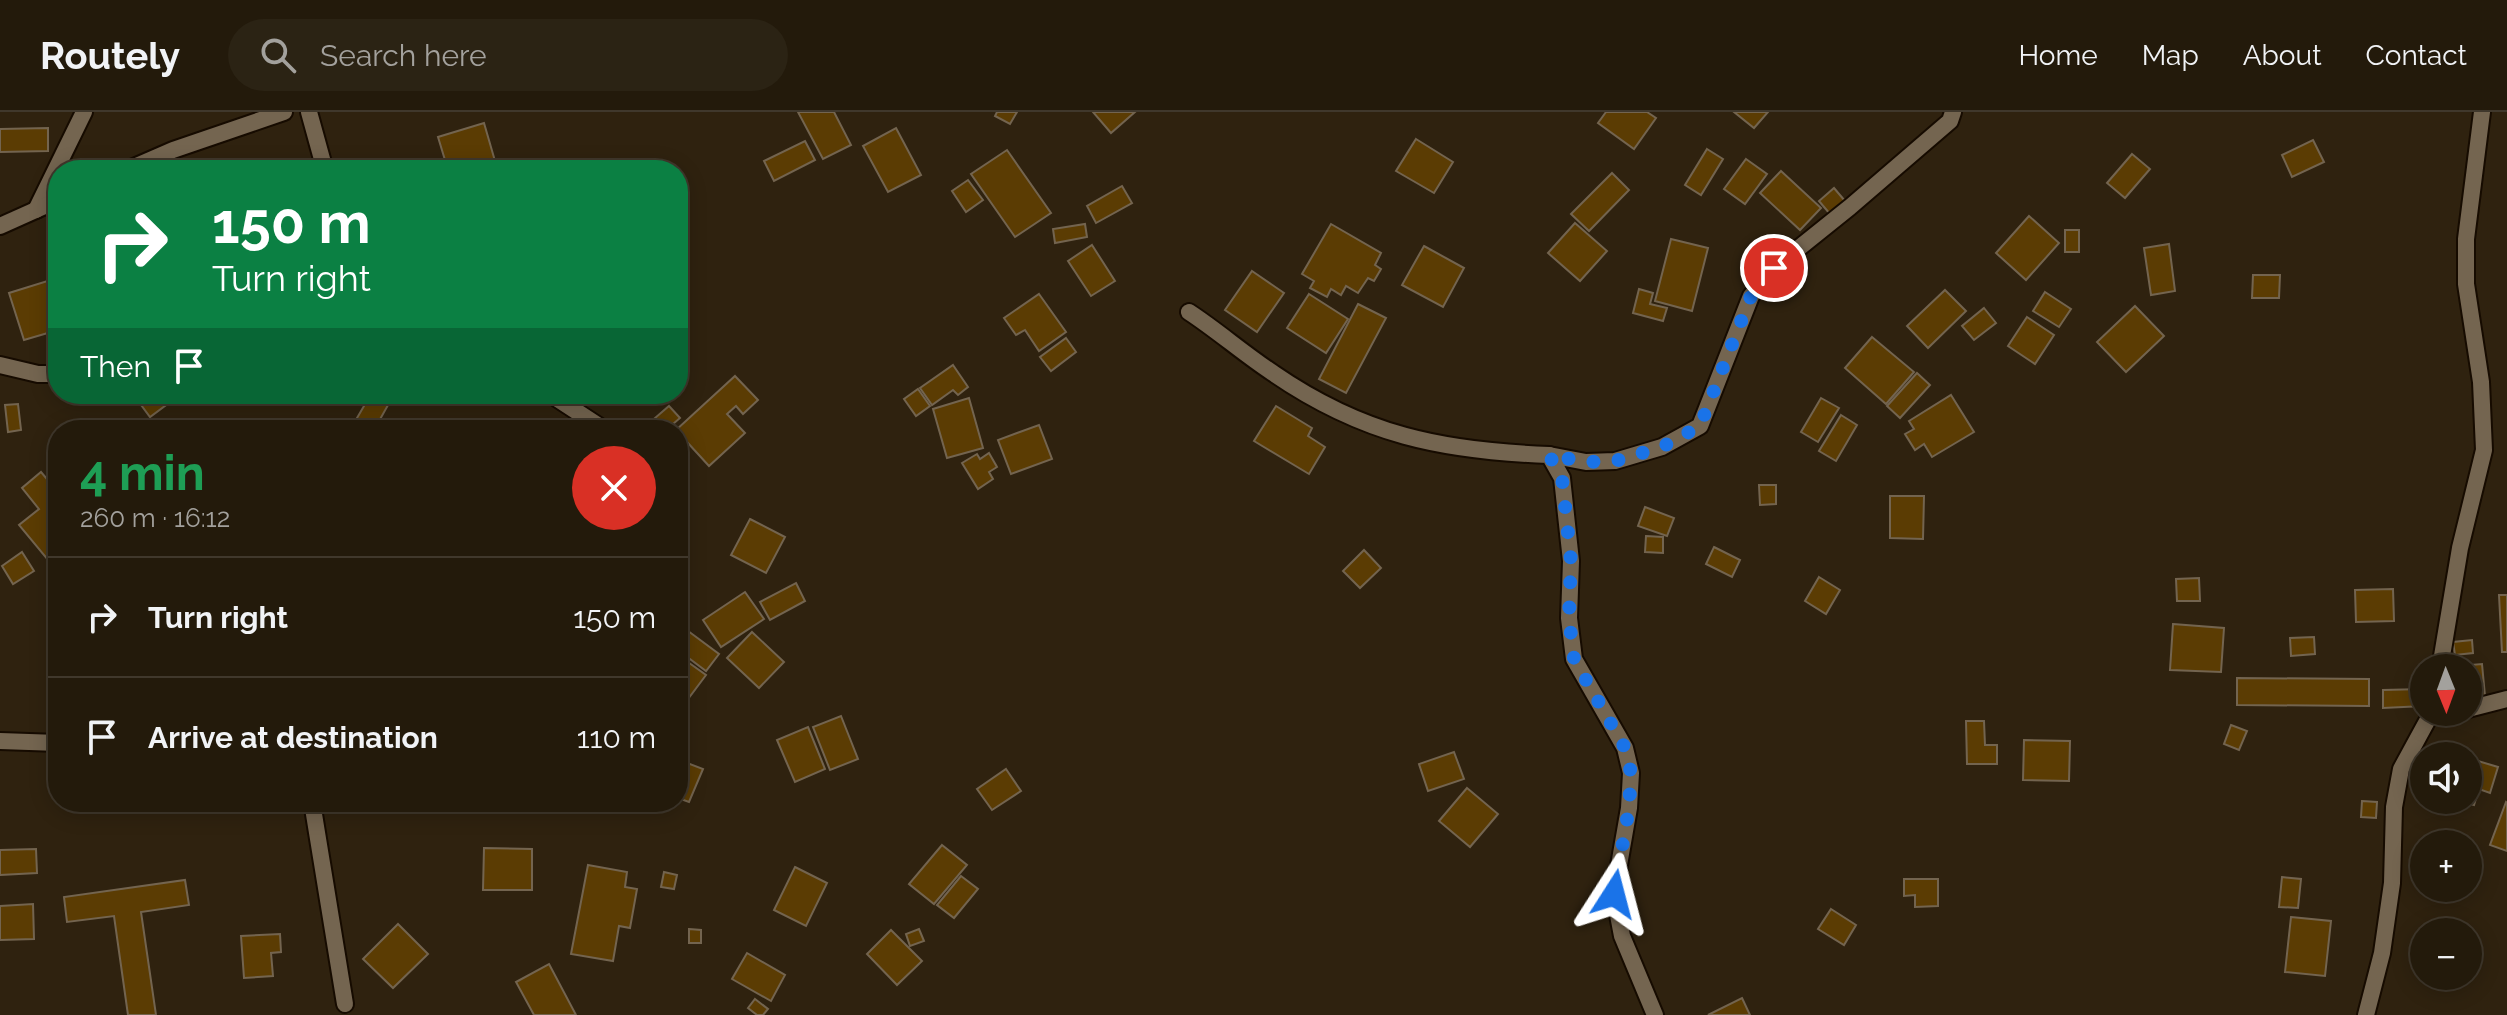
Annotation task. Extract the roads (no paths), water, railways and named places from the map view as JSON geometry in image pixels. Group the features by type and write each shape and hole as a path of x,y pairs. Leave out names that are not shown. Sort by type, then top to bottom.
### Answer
{"street":[{"path":"60,160 84,112"},
{"path":"150,160 284,112"},
{"path":"309,112 322,160"},
{"path":"1189,312 1312,398 1370,426 1405,438 1462,448 1549,455 1586,462 1615,461 1662,447 1700,426 1751,296 1774,268 1921,147 1950,121 1953,112"},
{"path":"2442,654 2460,548 2484,450 2481,382 2466,284 2466,239 2482,112"},
{"path":"36,210 48,186"},
{"path":"0,226 48,205"},
{"path":"0,365 48,374"},
{"path":"565,404 590,420"},
{"path":"1549,455 1562,478 1571,561 1569,618 1574,659 1625,748 1631,773 1629,808 1614,894 1622,936 1655,1015"},
{"path":"2482,705 2507,699"},
{"path":"2366,1015 2382,953 2392,883 2394,807 2401,769 2424,726"},
{"path":"0,741 48,743"},
{"path":"314,812 345,1004"}]}
